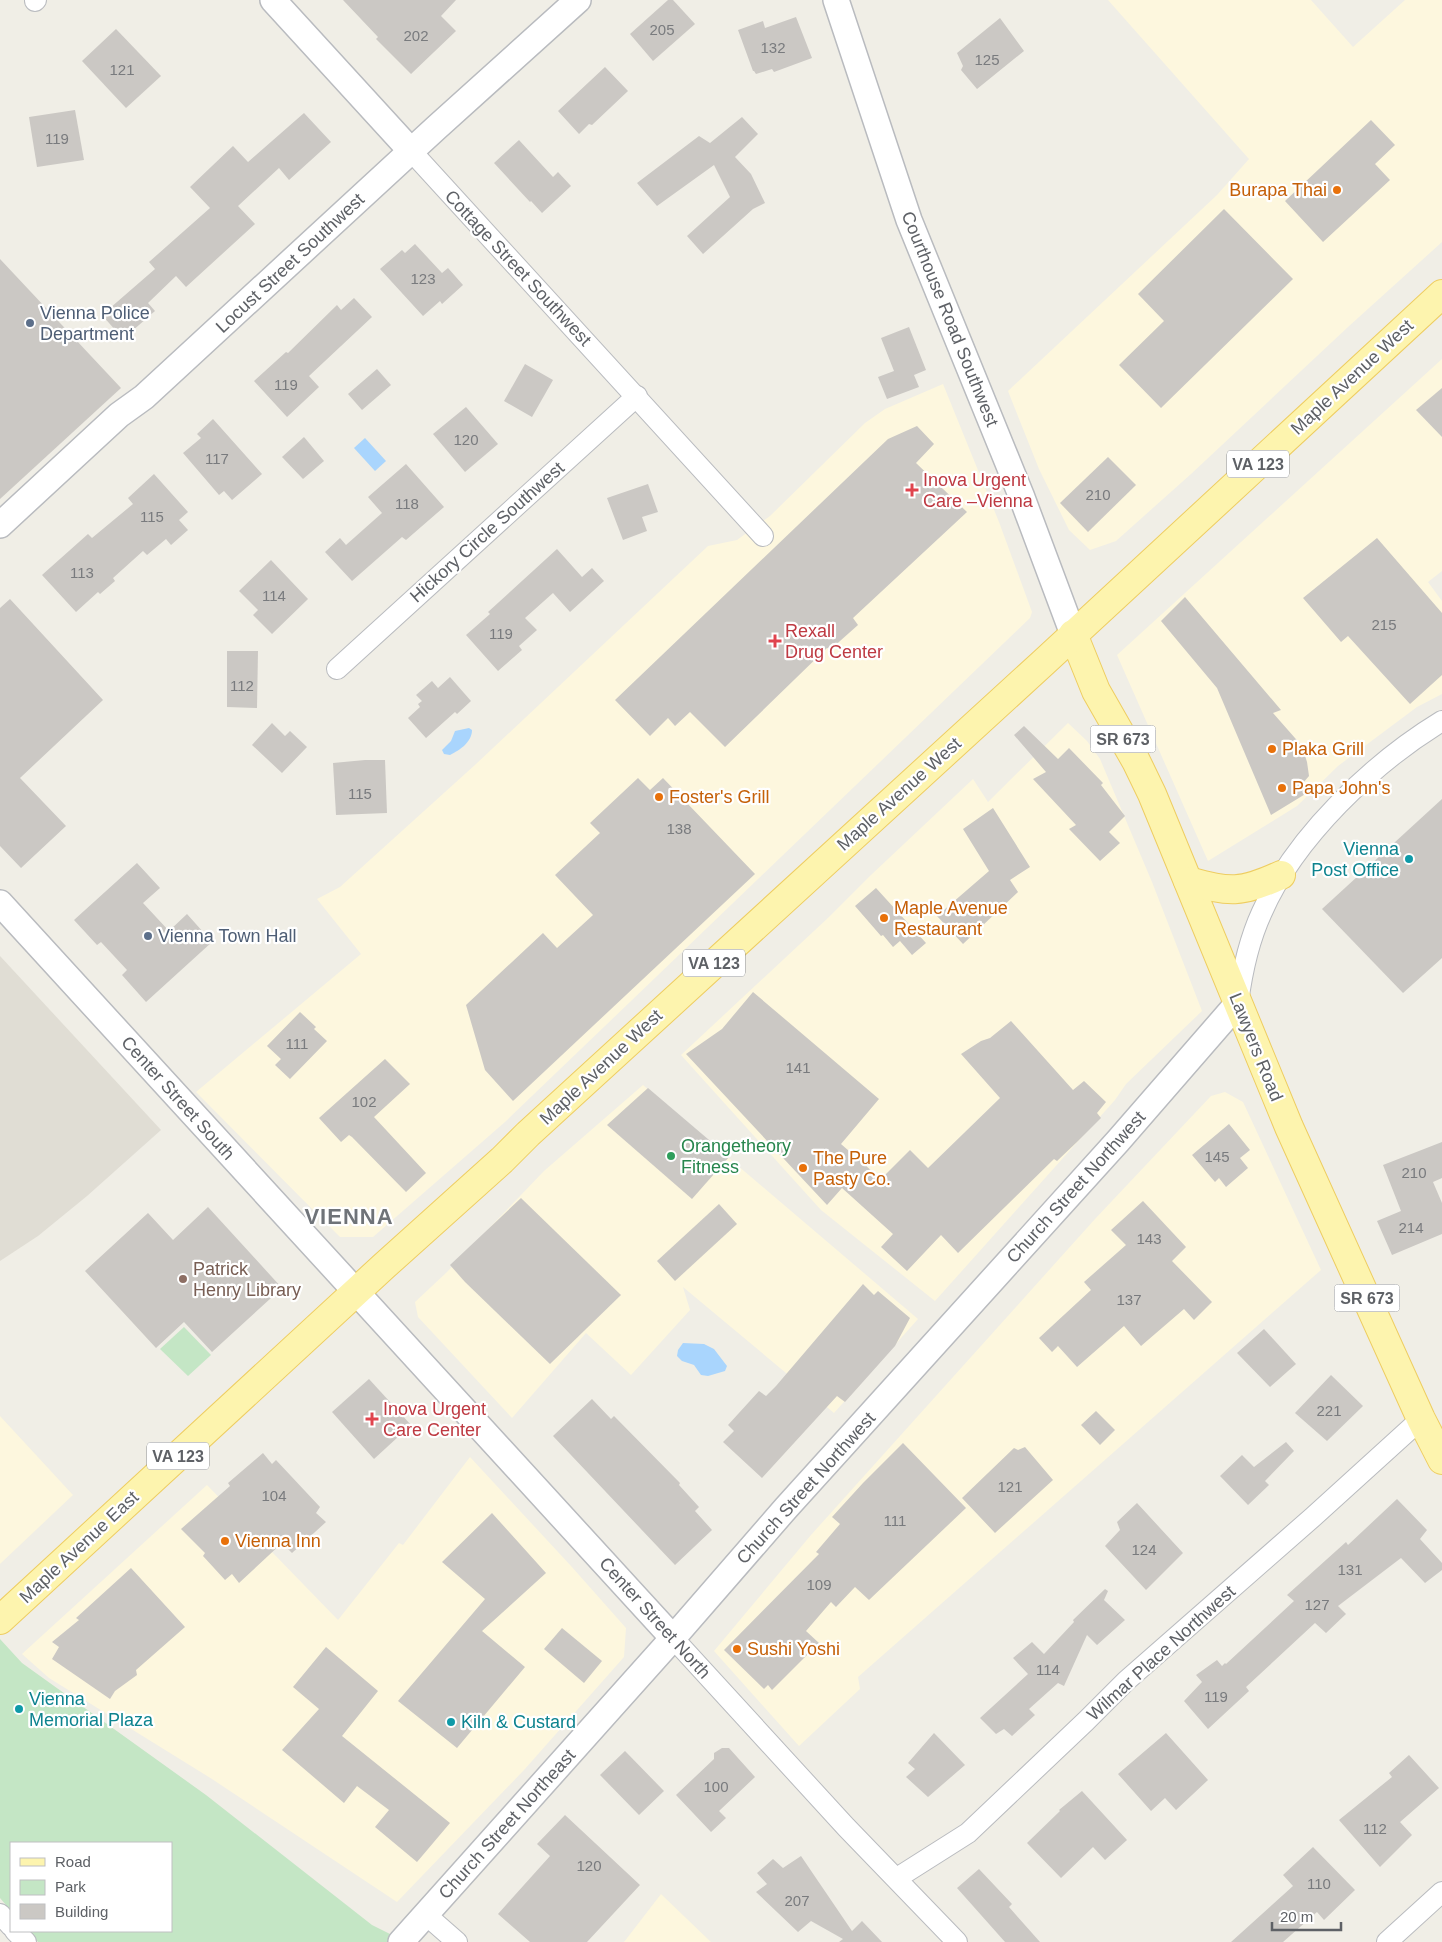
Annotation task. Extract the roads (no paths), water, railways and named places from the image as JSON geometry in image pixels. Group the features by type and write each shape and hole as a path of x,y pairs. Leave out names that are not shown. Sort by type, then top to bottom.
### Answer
{"main road":[{"name":"Maple Avenue West","path":"356,1292 502,1160 528,1134 1442,294"},
{"name":"Lawyers Road","path":"1073,634 1096,690 1136,761 1152,794 1289,1127 1421,1419 1442,1460"},
{"path":"1188,882 1229,890 1252,887 1281,875"},
{"name":"Maple Avenue East","path":"0,1620 356,1292"}],"street":[{"name":"Cottage Street Southwest","path":"272,0 637,396 763,536"},
{"name":"Locust Street Southwest","path":"0,525 119,416 144,397 578,0"},
{"name":"Courthouse Road Southwest","path":"836,0 909,220 1021,496 1073,634"},
{"name":"Hickory Circle Southwest","path":"337,668 637,396"},
{"path":"1238,1003 1248,950 1262,912 1281,875 1311,835 1343,799 1380,766 1422,733 1442,721"},
{"name":"Center Street South","path":"0,903 356,1292"},
{"name":"Church Street Northwest","path":"673,1638 786,1508 1118,1141 1238,1003"},
{"name":"Center Street North","path":"356,1292 846,1827 957,1942"},
{"name":"Wilmar Place Northwest","path":"897,1878 968,1833 1126,1681 1314,1517 1421,1419"},
{"name":"Church Street Northeast","path":"401,1942 673,1638"},
{"path":"1387,1942 1442,1892"},
{"path":"0,1914 10,1925"},
{"path":"425,1914 458,1942"},
{"path":"16,1932 26,1942"}],"water":[{"path":"365,438 386,461 375,471 354,448"},
{"path":"469,728 472,730 470,738 465,745 450,755 444,754 442,750 451,741 455,731"},
{"path":"683,1343 704,1344 714,1349 727,1366 725,1371 708,1376 701,1375 694,1365 682,1361 677,1356 678,1350"}],"place":[{"name":"Burapa Thai","path":"1337,190"},
{"name":"Vienna Police Department","path":"30,323"},
{"name":"Inova Urgent Care –Vienna","path":"912,490"},
{"name":"Rexall Drug Center","path":"775,641"},
{"name":"Plaka Grill","path":"1272,749"},
{"name":"Papa John's","path":"1282,788"},
{"name":"Foster's Grill","path":"659,797"},
{"name":"Vienna Post Office","path":"1409,859"},
{"name":"Maple Avenue Restaurant","path":"884,918"},
{"name":"Vienna Town Hall","path":"148,936"},
{"name":"Orangetheory Fitness","path":"671,1156"},
{"name":"The Pure Pasty Co.","path":"803,1168"},
{"name":"Patrick Henry Library","path":"183,1279"},
{"name":"Inova Urgent Care Center","path":"372,1419"},
{"name":"Vienna Inn","path":"225,1541"},
{"name":"Sushi Yoshi","path":"737,1649"},
{"name":"Vienna Memorial Plaza","path":"19,1709"},
{"name":"Kiln & Custard","path":"451,1722"}],"district":[{"name":"VIENNA","path":"349,1216"}]}
